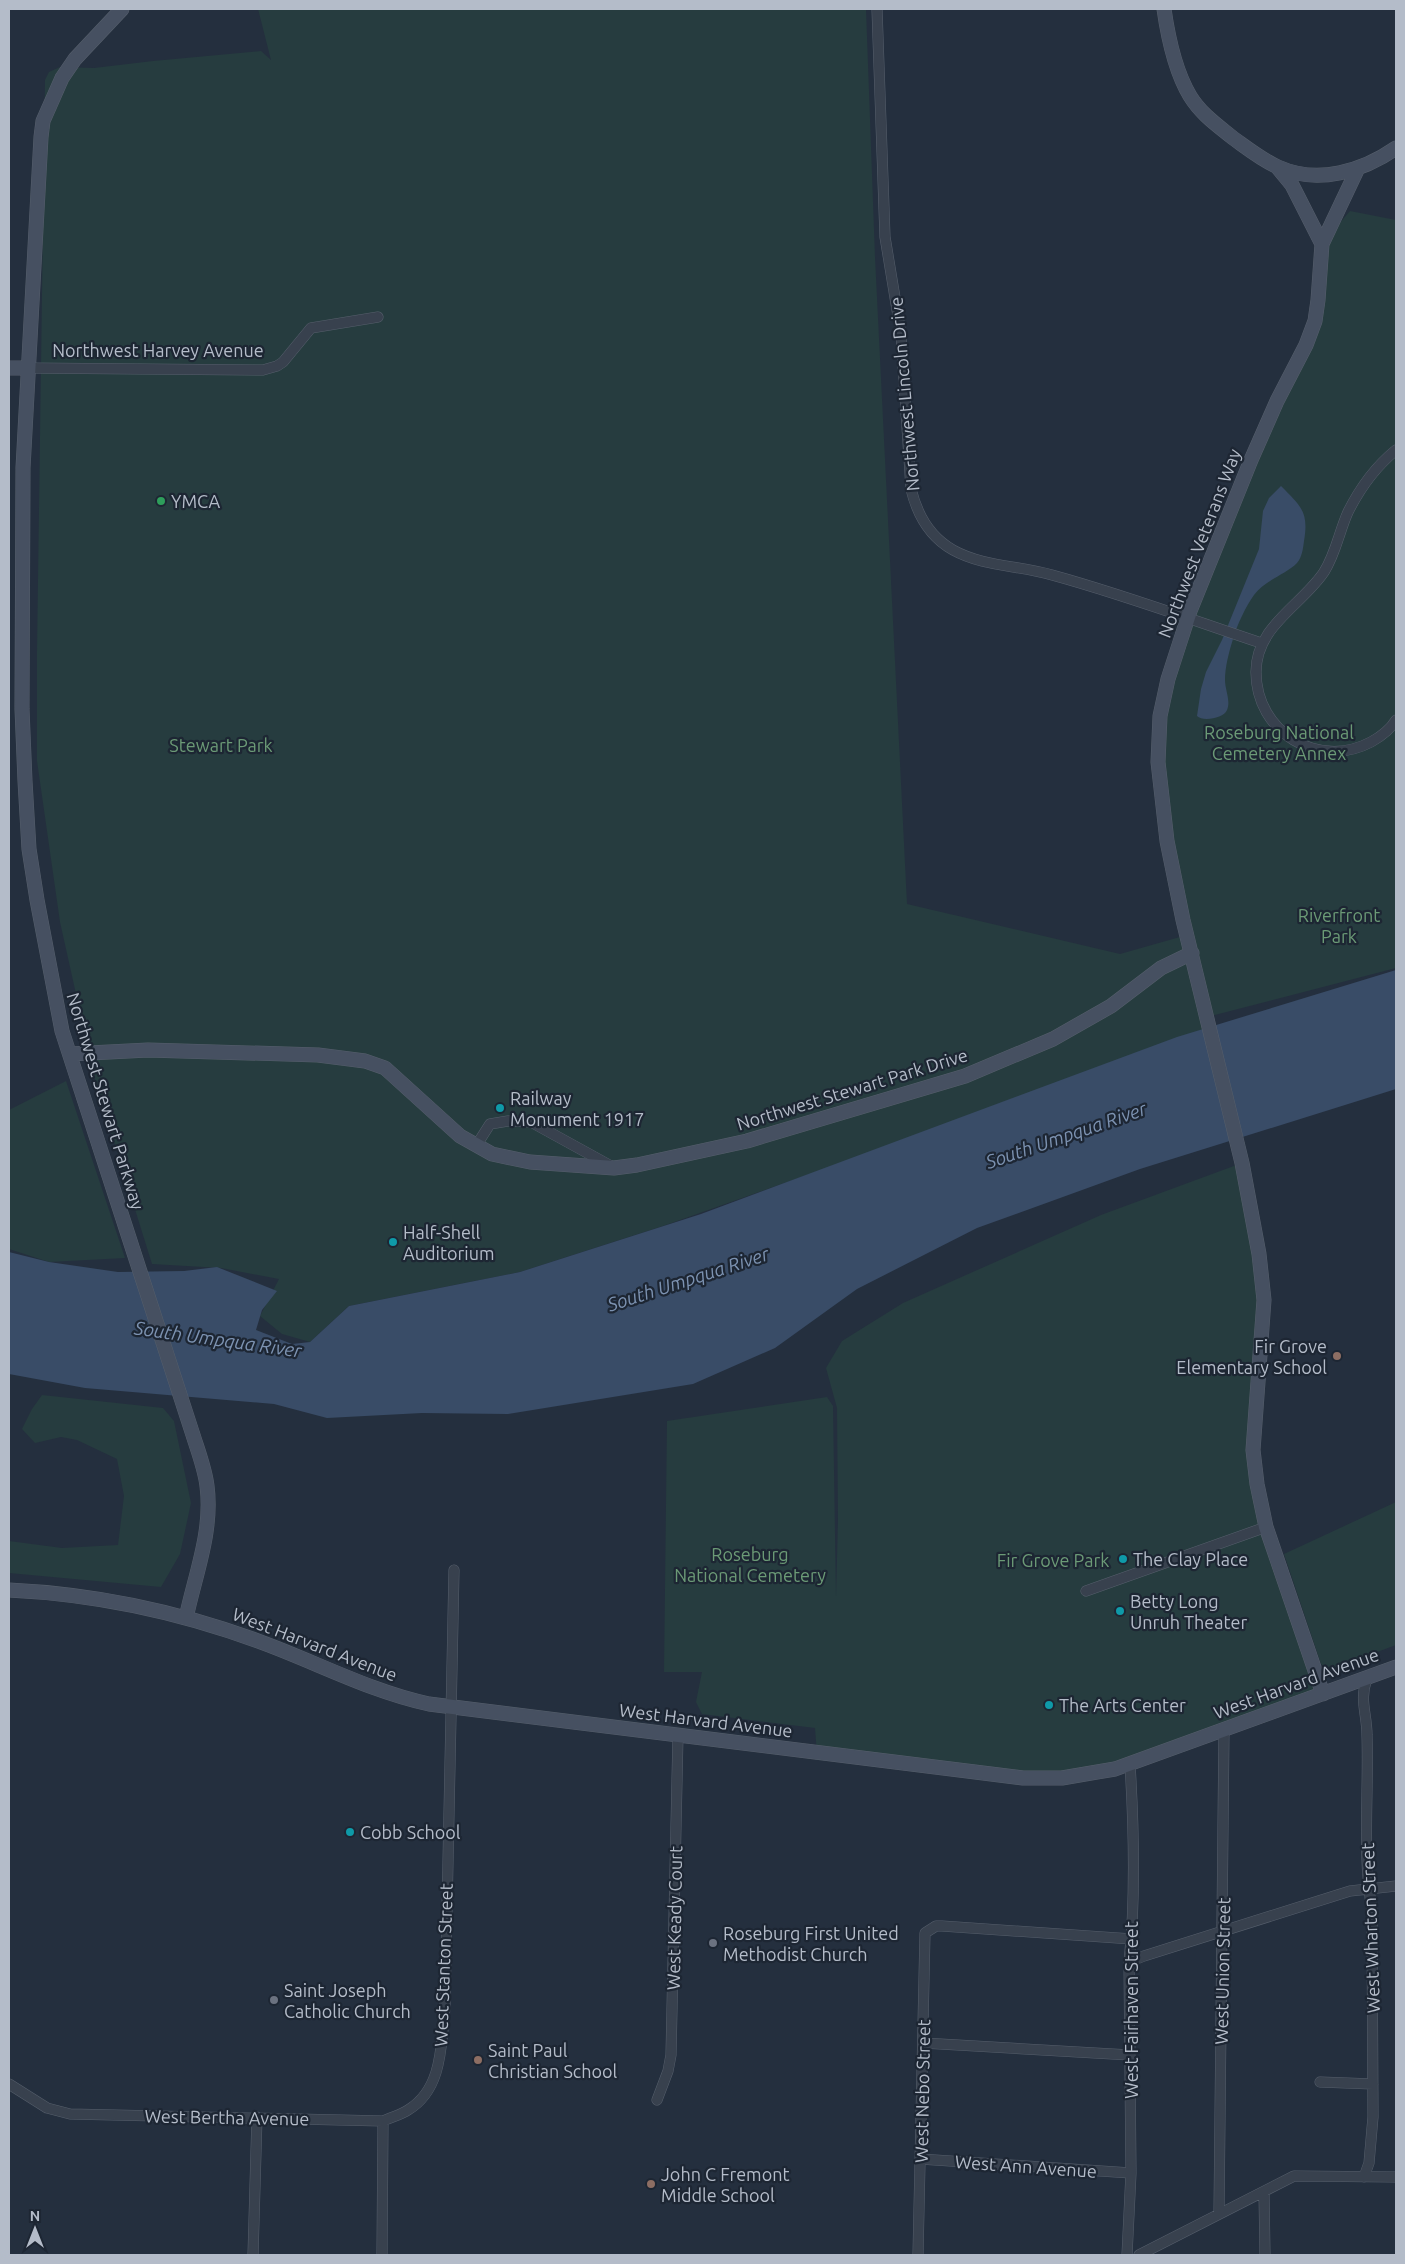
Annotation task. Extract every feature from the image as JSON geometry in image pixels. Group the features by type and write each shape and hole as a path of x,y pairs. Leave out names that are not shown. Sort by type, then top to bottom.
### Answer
{"street":[{"name":"Northwest Stewart Parkway","path":"122,9 75,59 62,78 43,121 36,200 23,468 22,708 30,850 54,994 70,1054 204,1471 207,1487 207,1522 204,1544 186,1618"},
{"name":"Northwest Lincoln Drive","path":"877,9 885,237 899,318 910,476 918,512 936,536 951,549 971,558 992,564 1051,574 1261,643"},
{"path":"1164,9 1180,73 1189,94 1202,112 1239,142 1278,168 1292,185 1322,244"},
{"path":"1278,168 1314,175 1334,174 1376,162 1396,148"},
{"name":"Northwest Veterans Way","path":"1192,954 1167,841 1158,762 1160,716 1168,679 1203,574 1251,460 1306,345 1315,321 1322,244 1358,168"},
{"name":"Northwest Harvey Avenue","path":"9,368 264,370 283,362 311,328 378,317"},
{"path":"1396,450 1367,479 1348,513 1336,549 1324,573 1298,603 1268,631 1261,643 1256,672 1261,700 1274,725 1285,735 1301,744 1335,752 1350,750 1377,739 1396,720"},
{"path":"1192,954 1242,1163 1255,1229 1264,1300 1253,1450 1257,1484 1266,1527 1323,1694"},
{"name":"Northwest Stewart Park Drive","path":"70,1054 148,1050 318,1055 365,1061 385,1068 460,1136 476,1146 505,1158 614,1168 637,1165 747,1141 965,1076 1052,1038 1111,1006 1161,968 1192,954"},
{"path":"476,1146 490,1124 508,1121 531,1122 614,1168"},
{"path":"1086,1591 1266,1527"},
{"name":"West Stanton Street","path":"383,2121 408,2111 422,2100 431,2086 438,2067 445,2008 454,1570"},
{"name":"West Harvard Avenue","path":"9,1590 101,1600 186,1618 257,1640 383,1692 452,1707 1023,1778 1077,1776 1130,1764 1396,1667"},
{"name":"West Wharton Street","path":"1364,2177 1369,2162 1373,2116 1372,1910 1369,1888 1368,1732 1362,1703 1363,1690 1367,1679"},
{"name":"West Union Street","path":"1219,2213 1224,1730"},
{"name":"West Keady Court","path":"658,2100 668,2071 670,2055 678,1735"},
{"name":"West Fairhaven Street","path":"1127,2255 1131,2173 1129,1962 1132,1939 1133,1807 1130,1764"},
{"path":"1129,1962 1336,1896 1369,1888 1396,1886"},
{"name":"West Nebo Street","path":"918,2255 924,1933 930,1929 942,1926 1132,1939"},
{"path":"923,2042 1130,2056"},
{"path":"1320,2082 1373,2084"},
{"name":"West Bertha Avenue","path":"9,2084 47,2108 70,2114 383,2121"},
{"path":"253,2255 257,2117"},
{"path":"382,2255 383,2121"},
{"name":"West Ann Avenue","path":"920,2159 1131,2173"},
{"path":"1139,2255 1162,2250 1219,2213 1294,2176 1396,2177"},
{"path":"1264,2192 1265,2255"}],"green space":[{"path":"258,9 866,9 875,257 907,904 1120,954 1187,935 1176,884 1160,716 1178,647 1318,300 1332,232 1350,211 1396,220 1396,968 1207,1017 1222,1078 807,1175 663,1226 520,1272 349,1306 310,1342 282,1334 260,1316 279,1279 221,1268 152,1264 96,1084 60,922 37,761 45,80 49,72 60,67 94,68 261,51 271,60"},
{"path":"66,1081 125,1258 49,1262 9,1249 9,1110"},
{"name":"Fir Grove Park","path":"1242,1163 1264,1300 1255,1470 1323,1694 1177,1747 1062,1778 817,1754 815,1728 702,1714 696,1702 702,1672 664,1672 667,1421 827,1397 833,1406 836,1598 838,1520 837,1408 826,1368 842,1341 903,1303 1101,1215"},
{"path":"42,1395 163,1408 174,1421 191,1503 180,1554 161,1587 9,1573 9,1541 62,1548 118,1545 124,1496 117,1459 77,1440 61,1437 35,1443 22,1429 32,1409"},
{"path":"1396,1502 1396,1645 1334,1668 1327,1668 1321,1664 1284,1554"}],"water":[{"path":"1281,486 1294,499 1304,516 1305,531 1301,556 1297,563 1264,585 1251,599 1237,628 1228,660 1225,680 1227,710 1218,717 1200,718 1197,716 1206,672 1222,640 1259,549 1263,511 1269,498"},
{"name":"South Umpqua River","path":"1396,970 1396,1089 1140,1169 977,1228 857,1289 775,1348 693,1384 508,1414 422,1413 327,1418 274,1404 85,1388 9,1374 9,1252 49,1262 118,1272 184,1271 217,1267 277,1291 262,1310 256,1330 292,1344 310,1342 349,1306 520,1272 701,1214 1177,1037"}],"place":[{"name":"YMCA","path":"161,501"},
{"name":"Railway Monument 1917","path":"500,1108"},
{"name":"Half-Shell Auditorium","path":"393,1242"},
{"name":"Fir Grove Elementary School","path":"1337,1356"},
{"name":"The Clay Place","path":"1123,1559"},
{"name":"Betty Long Unruh Theater","path":"1120,1611"},
{"name":"The Arts Center","path":"1049,1705"},
{"name":"Cobb School","path":"350,1832"},
{"name":"Roseburg First United Methodist Church","path":"713,1943"},
{"name":"Saint Joseph Catholic Church","path":"274,2000"},
{"name":"Saint Paul Christian School","path":"478,2060"},
{"name":"John C Fremont Middle School","path":"651,2184"}],"park label":[{"name":"Roseburg National Cemetery Annex","path":"1279,742"},
{"name":"Stewart Park","path":"221,745"},
{"name":"Riverfront Park","path":"1339,925"},
{"name":"Roseburg National Cemetery","path":"750,1564"}]}
